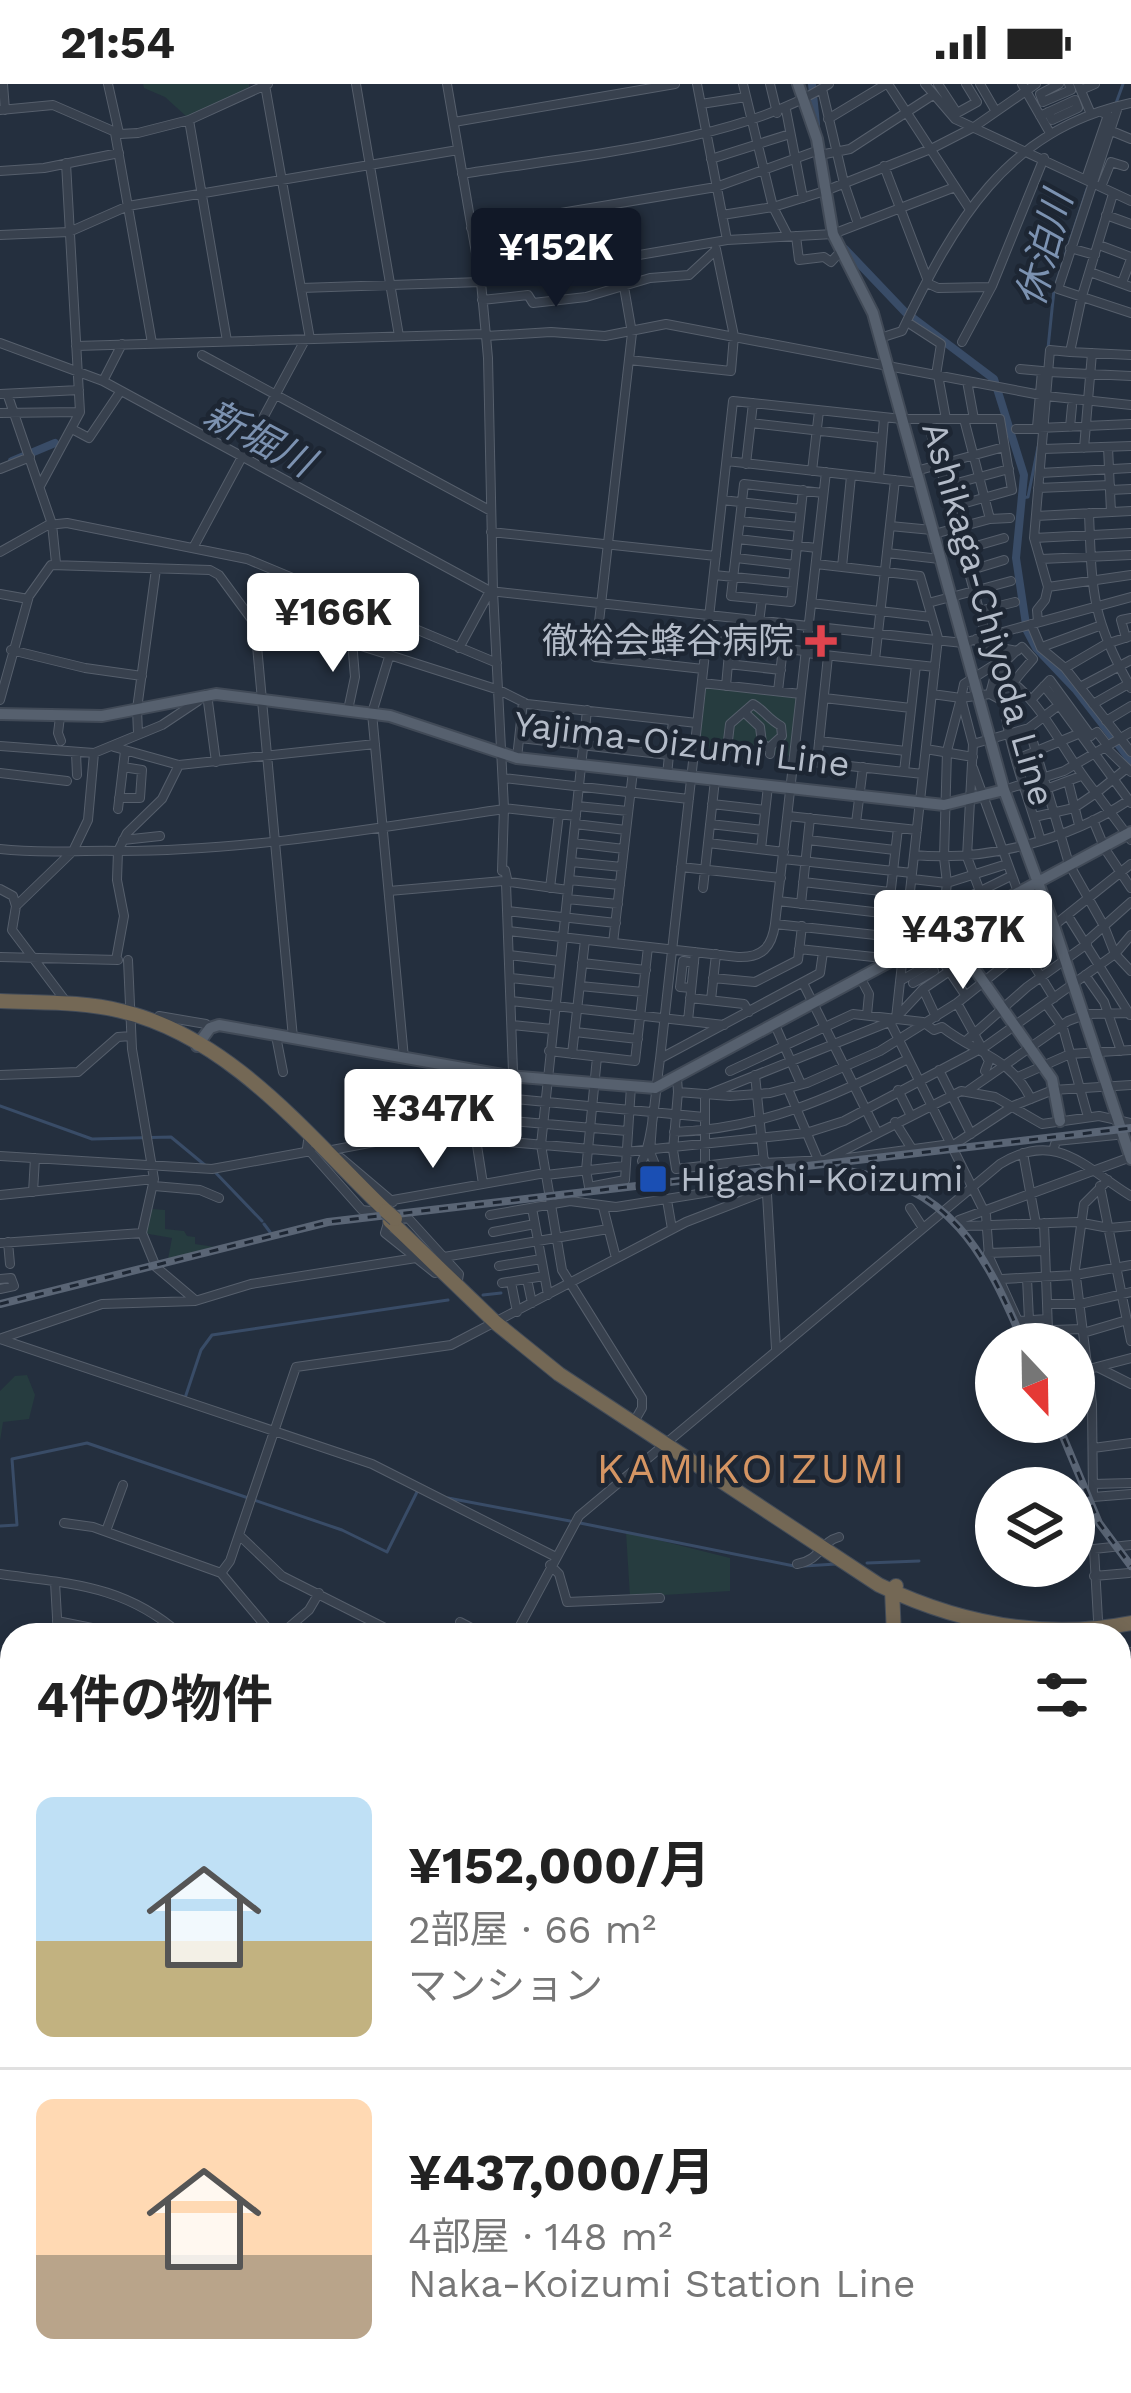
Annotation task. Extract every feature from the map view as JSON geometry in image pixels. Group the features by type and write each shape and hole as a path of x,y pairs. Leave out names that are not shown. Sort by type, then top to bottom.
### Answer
{"highway":[{"path":"0,1003 67,1004 130,1016 198,1044 244,1075 559,1374 830,1543 895,1590 1002,1621 1040,1623"},
{"path":"0,1003 130,1016"},
{"path":"198,1044 389,1214"},
{"path":"499,1322 666,1443"},
{"path":"895,1590 896,1623"}],"main road":[{"name":"Ashikaga-Chiyoda Line","path":"799,84 816,92 828,190 842,250 870,302 950,597 975,639 973,677 984,695 1004,790 1131,1158"},
{"name":"Yajima-Oizumi Line","path":"0,714 94,717 205,695 372,712 410,720 517,758 944,805 1004,790"},
{"path":"198,1044 210,1028 219,1025 514,1076 656,1088 677,1085 722,1054 884,962 1130,835"},
{"path":"945,933 1042,1064 1057,1089 1060,1121"}],"street":[{"path":"4,84 2,110 53,105 118,134 188,120 249,87 267,85 308,339 193,548"},
{"path":"108,84 152,343"},
{"path":"356,84 399,336"},
{"path":"447,84 481,282 485,335 491,591 514,1076 510,1142"},
{"path":"454,122 675,84"},
{"path":"698,84 728,240"},
{"path":"743,84 773,207 792,237 799,260 824,257 831,262 842,250"},
{"path":"770,84 790,134 803,198"},
{"path":"828,118 887,84 969,208"},
{"path":"925,84 948,114 1131,201"},
{"path":"938,84 957,113 977,102 966,84"},
{"path":"980,84 995,110"},
{"path":"722,215 773,207 828,190 929,148 974,127 1023,87 1036,84"},
{"path":"1044,114 1076,86 1095,84"},
{"path":"1076,86 1095,113 1108,115 1092,182"},
{"path":"1023,87 1052,120 1078,108 1075,100 1061,95"},
{"path":"462,174 706,132 782,112 816,92 828,118 825,153 844,183 859,224"},
{"path":"1116,93 1109,130 1058,289 1131,313"},
{"path":"471,228 716,187 794,156 850,149 933,95"},
{"path":"701,104 746,98"},
{"path":"880,338 900,332 969,208 998,173 1050,133 1131,103"},
{"path":"1044,114 1050,133"},
{"path":"188,120 227,341"},
{"path":"1109,130 1131,139"},
{"path":"711,159 790,134"},
{"path":"0,235 69,232 128,206 458,150"},
{"path":"0,171 119,153"},
{"path":"962,342 992,286 1044,158"},
{"path":"1092,182 1111,162 1124,166"},
{"path":"40,486 80,412 66,163"},
{"path":"884,166 928,282 938,288 992,286"},
{"path":"301,288 481,282 716,246 728,240 837,232 955,187"},
{"path":"1070,352 1113,194"},
{"path":"1106,215 1131,224"},
{"path":"1080,220 1102,227"},
{"path":"482,300 528,295 533,303 557,302 650,278 689,275 716,246"},
{"path":"629,360 730,371 734,336 716,246"},
{"path":"1070,248 1131,258 1126,285 1090,272"},
{"path":"619,258 632,333 595,657 704,669"},
{"path":"909,317 941,344 937,375 946,419"},
{"path":"76,346 632,333 666,323 1044,396 1131,405"},
{"path":"0,343 78,374 130,402"},
{"path":"103,381 122,344"},
{"path":"1030,624 1048,587 1034,538 1050,350 1131,355"},
{"path":"1084,448 1092,353"},
{"path":"202,355 491,511"},
{"path":"1020,368 1042,371 1044,396"},
{"path":"1048,371 1131,376"},
{"path":"78,374 103,381 491,591 941,640 975,639 1131,597"},
{"path":"968,380 974,456 990,519"},
{"path":"56,563 52,524 4,395 79,389"},
{"path":"72,429 88,438 118,395"},
{"path":"649,1151 733,401 884,418 1001,420 1012,490 951,507"},
{"path":"746,464 753,403"},
{"path":"1070,427 1072,406"},
{"path":"812,471 819,411"},
{"path":"0,413 80,412"},
{"path":"879,478 884,418"},
{"path":"927,419 979,611 975,639 979,644 1017,651"},
{"path":"751,423 882,438"},
{"path":"1016,429 1131,424"},
{"path":"1042,449 1131,446"},
{"path":"727,461 895,480 918,477 940,465 1004,447"},
{"path":"1108,447 1112,512"},
{"path":"0,470 30,457"},
{"path":"774,487 776,467"},
{"path":"1040,472 1131,468"},
{"path":"946,486 1009,469"},
{"path":"508,931 672,949 695,957 757,956 771,943 826,472"},
{"path":"842,567 851,476"},
{"path":"875,660 895,480"},
{"path":"803,490 791,602 731,596 744,484 803,490 823,493"},
{"path":"1038,488 1131,489"},
{"path":"722,500 802,508"},
{"path":"1036,516 1131,511"},
{"path":"1089,513 1094,607 1106,644 1130,685 1093,704"},
{"path":"890,526 933,532 1010,518"},
{"path":"740,521 800,527"},
{"path":"0,552 52,524 67,523 247,559 496,663"},
{"path":"491,532 716,556"},
{"path":"1034,538 1131,533"},
{"path":"962,550 1004,538"},
{"path":"738,539 818,548"},
{"path":"887,553 940,560"},
{"path":"1041,560 1131,555"},
{"path":"736,558 795,565"},
{"path":"968,571 1004,560"},
{"path":"0,700 7,652 28,599 42,572 56,563 215,572 252,619 293,1040"},
{"path":"816,564 920,576 941,640 903,956 913,984 936,1017"},
{"path":"139,733 137,709 156,569"},
{"path":"714,574 793,583"},
{"path":"1048,587 1131,574"},
{"path":"928,603 1011,581"},
{"path":"459,648 491,591"},
{"path":"0,594 28,599"},
{"path":"756,645 762,598"},
{"path":"1065,668 1128,637 1126,619 1116,601"},
{"path":"979,611 1015,602"},
{"path":"812,603 931,616"},
{"path":"252,619 286,613 352,628 355,677 348,710"},
{"path":"1030,624 1041,647 1065,668 1106,721 1112,743 1129,770 1074,808 1034,817"},
{"path":"1041,647 1100,626"},
{"path":"710,640 935,667"},
{"path":"726,686 730,643"},
{"path":"355,644 524,702 698,723"},
{"path":"984,695 996,671 1022,647 1033,659 1014,681 1005,702 1040,838"},
{"path":"778,692 783,648"},
{"path":"7,652 142,676"},
{"path":"817,762 829,656"},
{"path":"389,657 372,712 404,1058"},
{"path":"1080,687 1131,660"},
{"path":"728,664 781,670"},
{"path":"904,772 916,665"},
{"path":"706,1094 893,1020 913,984 940,958 947,884 946,751 964,684 973,677 994,665 1014,681 1081,776 1130,835"},
{"path":"914,855 944,858 1001,850 1059,833 1130,802 1093,755 1050,680 1031,700"},
{"path":"702,683 801,694"},
{"path":"1044,686 1070,714"},
{"path":"932,694 984,695 1005,702"},
{"path":"0,746 94,753 162,725 205,695 216,762"},
{"path":"962,698 974,744 967,856 971,876 1002,935 1042,976 1088,1117"},
{"path":"517,758 524,702"},
{"path":"727,749 730,724 753,704 766,719 781,726 782,736 771,751 762,743 760,727 744,712"},
{"path":"974,744 1029,728 1059,705"},
{"path":"800,706 910,713 929,721"},
{"path":"1106,721 1131,706"},
{"path":"587,710 541,1145 568,1284 642,1398 642,1410 635,1420"},
{"path":"60,717 61,741"},
{"path":"667,775 673,720"},
{"path":"1029,728 1070,864 1115,954 1131,970"},
{"path":"1017,759 1097,732 1131,751"},
{"path":"1004,790 1075,766 1131,732"},
{"path":"520,738 669,755"},
{"path":"819,741 906,751"},
{"path":"116,746 179,765 375,744"},
{"path":"116,746 123,767 118,809"},
{"path":"926,748 973,762 1018,892"},
{"path":"76,753 76,775"},
{"path":"16,906 73,851 89,816 94,753"},
{"path":"794,760 923,774"},
{"path":"116,960 124,916 116,880 118,850 162,799 179,765"},
{"path":"119,798 140,798 142,770 123,767"},
{"path":"856,823 863,767"},
{"path":"613,943 633,771"},
{"path":"0,772 67,781"},
{"path":"1046,789 1081,776"},
{"path":"503,778 689,799"},
{"path":"703,888 715,780"},
{"path":"1068,781 1079,825"},
{"path":"761,849 768,786"},
{"path":"712,804 765,810"},
{"path":"0,849 21,853 275,842 504,808 576,815 628,812"},
{"path":"550,888 559,814"},
{"path":"576,815 626,830"},
{"path":"788,816 917,830"},
{"path":"801,904 810,818"},
{"path":"1093,820 1103,846 1131,888"},
{"path":"710,824 763,830"},
{"path":"799,949 884,962 898,828"},
{"path":"123,840 160,836"},
{"path":"808,840 895,850"},
{"path":"573,843 624,848"},
{"path":"708,843 893,871 947,884 1007,864"},
{"path":"571,862 622,867"},
{"path":"764,1159 676,1169 677,1085 706,1094 756,1095 788,1089 844,1067 899,1040 957,1003 1131,864"},
{"path":"681,867 781,878"},
{"path":"778,902 888,914 944,911 1011,876"},
{"path":"803,883 890,892"},
{"path":"389,892 507,884 568,890 618,904"},
{"path":"568,890 620,886"},
{"path":"0,890 13,896 12,930 67,1004"},
{"path":"971,1038 1131,902"},
{"path":"913,984 948,971 1046,906"},
{"path":"844,931 847,909"},
{"path":"507,911 616,923"},
{"path":"1068,916 1131,1014"},
{"path":"775,924 885,936"},
{"path":"713,978 755,982 798,960 802,926"},
{"path":"332,1150 417,1134 625,1152 806,1133 837,1124 982,1051 1115,954 1131,935"},
{"path":"572,1054 585,940"},
{"path":"549,1052 635,1061 648,947"},
{"path":"660,1059 820,974 823,952"},
{"path":"711,1000 716,954"},
{"path":"509,955 560,961"},
{"path":"0,957 130,960 131,1036 154,1183 142,1233 156,1267 195,1301"},
{"path":"688,1021 695,957"},
{"path":"940,958 966,996"},
{"path":"582,964 646,970"},
{"path":"934,971 913,984 893,1020 899,1040 985,1211 988,1253 1018,1321 1040,1323"},
{"path":"772,974 778,986"},
{"path":"1020,1076 1070,1054 1126,1050 1085,975"},
{"path":"510,978 557,982"},
{"path":"861,979 869,994 867,1015"},
{"path":"728,1002 730,980"},
{"path":"755,982 766,1002"},
{"path":"803,982 877,1132"},
{"path":"580,986 643,992"},
{"path":"691,993 744,1004 749,1012"},
{"path":"511,1001 724,1025"},
{"path":"957,1003 971,1038 990,1066 977,1080"},
{"path":"730,1071 853,1014 925,1024 932,1030 942,1027 971,1038"},
{"path":"822,1161 960,1092 1061,1025 1083,1015 1131,1014"},
{"path":"159,1016 210,1028"},
{"path":"512,1024 552,1029"},
{"path":"724,1025 736,1046"},
{"path":"775,1025 801,1084"},
{"path":"574,1032 638,1039"},
{"path":"0,1075 77,1072 118,1037 131,1036"},
{"path":"276,1036 283,1072"},
{"path":"982,1051 1020,1076 1031,1099"},
{"path":"722,1054 735,1083"},
{"path":"597,1057 586,1170 589,1187 623,1183 631,1086"},
{"path":"674,1132 737,1127 759,1117 798,1111 908,1059"},
{"path":"939,1070 960,1092 971,1134"},
{"path":"755,1076 764,1163 951,1145 1011,1107 1057,1089 1131,1085"},
{"path":"788,1089 822,1161"},
{"path":"898,1090 910,1114"},
{"path":"960,1092 994,1097 1041,1124 1099,1116 1122,1127"},
{"path":"706,1094 706,1166"},
{"path":"514,1099 704,1117"},
{"path":"512,1121 627,1131"},
{"path":"895,1122 912,1149"},
{"path":"299,1127 304,1126 332,1150 389,1214 413,1220 459,1274 457,1281 449,1284 385,1233 389,1214"},
{"path":"1053,1151 1056,1141 1122,1127"},
{"path":"476,1139 483,1184"},
{"path":"865,1139 874,1154"},
{"path":"0,1156 200,1169 309,1146"},
{"path":"521,1623 582,1512 973,1186 1023,1153 1053,1151 1078,1158 1104,1183 1131,1341"},
{"path":"1023,1153 1045,1251 1048,1323"},
{"path":"33,1192 35,1158"},
{"path":"1131,1158 962,1223 1131,1226"},
{"path":"389,1214 483,1184 624,1166"},
{"path":"200,1169 200,1190"},
{"path":"0,1195 154,1183 219,1198"},
{"path":"490,1215 570,1201 603,1207 667,1200 767,1183"},
{"path":"221,1573 230,1562 296,1367 445,1346 767,1183"},
{"path":"767,1183 776,1351"},
{"path":"1104,1183 1131,1196"},
{"path":"1081,1323 1075,1275 1080,1223 1085,1201 1104,1183"},
{"path":"712,1194 715,1210"},
{"path":"667,1200 672,1229"},
{"path":"603,1207 616,1258"},
{"path":"532,1208 548,1295"},
{"path":"910,1208 923,1228"},
{"path":"493,1232 535,1224"},
{"path":"444,1257 608,1229"},
{"path":"10,1264 4,1243 142,1233"},
{"path":"988,1253 1045,1251"},
{"path":"0,1339 102,1304 195,1301 251,1284 416,1258"},
{"path":"499,1266 541,1258"},
{"path":"1001,1280 1131,1265"},
{"path":"517,1312 506,1282 544,1276"},
{"path":"0,1280 11,1278 14,1286 0,1289"},
{"path":"1027,1278 1029,1320"},
{"path":"527,1279 532,1303"},
{"path":"1047,1304 1078,1304 1126,1294"},
{"path":"1095,1328 1129,1320"},
{"path":"0,1339 372,1464 552,1561 567,1602 660,1598"},
{"path":"1097,1367 1131,1358"},
{"path":"1097,1367 1129,1383 1131,1368"},
{"path":"1093,1448 1131,1442"},
{"path":"1093,1443 1093,1467"},
{"path":"1095,1484 1131,1483"},
{"path":"106,1531 123,1486"},
{"path":"1095,1497 1131,1494"},
{"path":"64,1523 106,1531 221,1573 266,1623"},
{"path":"1095,1549 1130,1545 1131,1534"},
{"path":"239,1535 281,1576 375,1623"},
{"path":"797,1564 813,1559 830,1543"},
{"path":"1095,1576 1129,1573"},
{"path":"0,1574 116,1593 166,1622"},
{"path":"56,1582 57,1621 66,1623"},
{"path":"1095,1587 1098,1620"},
{"path":"292,1623 309,1610 319,1593"}],"green space":[{"path":"143,84 249,84 249,88 187,117"},
{"path":"706,687 797,697 792,756 698,748"},
{"path":"152,1209 165,1210 165,1229 184,1231 195,1237 195,1244 215,1247 168,1259 172,1238 143,1233"},
{"path":"27,1375 35,1395 29,1419 3,1422 0,1441 0,1391 15,1376"},
{"path":"626,1532 730,1558 730,1591 630,1597"}],"waterway":[{"path":"812,84 816,124"},
{"name":"休泊川","path":"1115,106 1123,84"},
{"name":"休泊川","path":"1048,348 1054,290 1087,189"},
{"path":"845,249 905,312 994,379 1024,475 1016,558 1027,631 1131,761"},
{"path":"12,461 55,443"},
{"name":"休泊川","path":"1021,498 1028,497 1038,447"},
{"path":"0,1106 92,1139 171,1137 206,1166"},
{"path":"214,1171 262,1221"},
{"path":"264,1224 270,1232"},
{"path":"483,1295 501,1293"},
{"path":"182,1396 185,1398 201,1350 212,1335 448,1300"},
{"path":"0,1526 17,1525 12,1459 87,1443 342,1530 387,1552 418,1490"},
{"path":"448,1498 570,1521"},
{"path":"580,1523 794,1566"},
{"path":"867,1563 919,1561"},
{"path":"804,1566 836,1564"}],"railway":[{"path":"0,1304 328,1222 1131,1128"},
{"path":"841,1170 911,1190 937,1207 978,1252 1014,1323"},
{"path":"1066,1443 1099,1523 1131,1566"}],"place":[{"name":"徹裕会蜂谷病院","path":"821,641"},
{"name":"Higashi-Koizumi","path":"653,1179"}],"district":[{"name":"KAMIKOIZUMI","path":"752,1468"}],"water label":[{"name":"新堀川","path":"259,438"}]}
